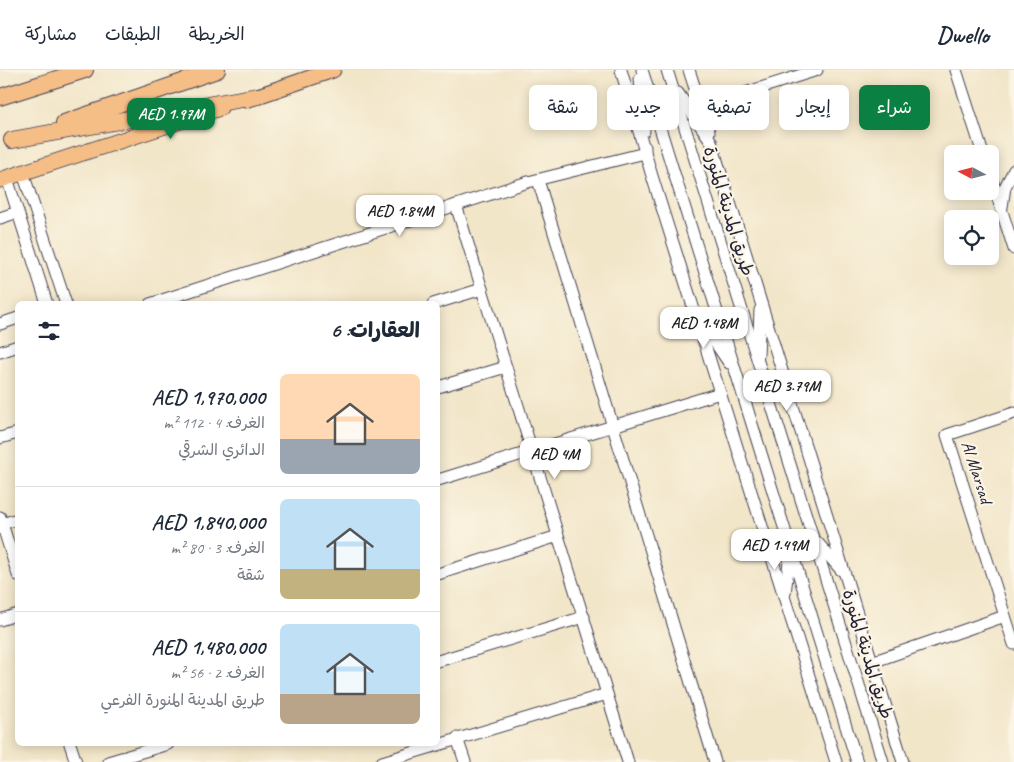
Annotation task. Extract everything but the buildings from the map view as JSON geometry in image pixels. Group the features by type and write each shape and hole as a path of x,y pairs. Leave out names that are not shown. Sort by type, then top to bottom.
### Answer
{"highway":[{"path":"5,95 61,70"},
{"path":"5,95 85,70"},
{"path":"6,142 217,70"},
{"path":"6,142 258,96"}],"main road":[{"path":"4,179 333,70"}],"street":[{"path":"621,70 693,308 836,762"},
{"path":"641,70 645,153"},
{"path":"641,70 856,761"},
{"name":"طريق المدينة المنورة","path":"668,70 758,366 814,538 883,762"},
{"path":"689,70 694,85"},
{"path":"769,85 817,70"},
{"path":"956,70 981,145"},
{"path":"672,84 711,141"},
{"path":"708,130 903,762"},
{"path":"159,301 538,180 645,153"},
{"path":"1001,209 1005,188 1014,170"},
{"path":"22,173 65,301"},
{"path":"4,179 18,212 46,301"},
{"path":"538,180 611,426 715,762"},
{"path":"998,200 1010,224 1014,249"},
{"path":"456,205 628,762"},
{"path":"0,218 18,212"},
{"path":"440,302 482,289"},
{"path":"758,366 760,301"},
{"path":"693,308 737,374"},
{"path":"0,324 15,319"},
{"path":"0,352 15,347"},
{"path":"440,386 506,367"},
{"path":"440,479 720,393"},
{"name":"Al Marsad","path":"1014,412 947,435 1014,644"},
{"path":"0,438 15,434"},
{"path":"15,519 1,521 15,565"},
{"path":"440,573 558,536"},
{"path":"814,538 845,575"},
{"path":"784,597 791,550"},
{"path":"0,620 15,615"},
{"path":"872,662 1005,616"},
{"path":"440,660 584,617"},
{"path":"440,743 608,694"},
{"path":"457,738 465,762"},
{"path":"71,746 76,762"},
{"path":"108,762 161,746"},
{"path":"382,762 432,746"}]}
